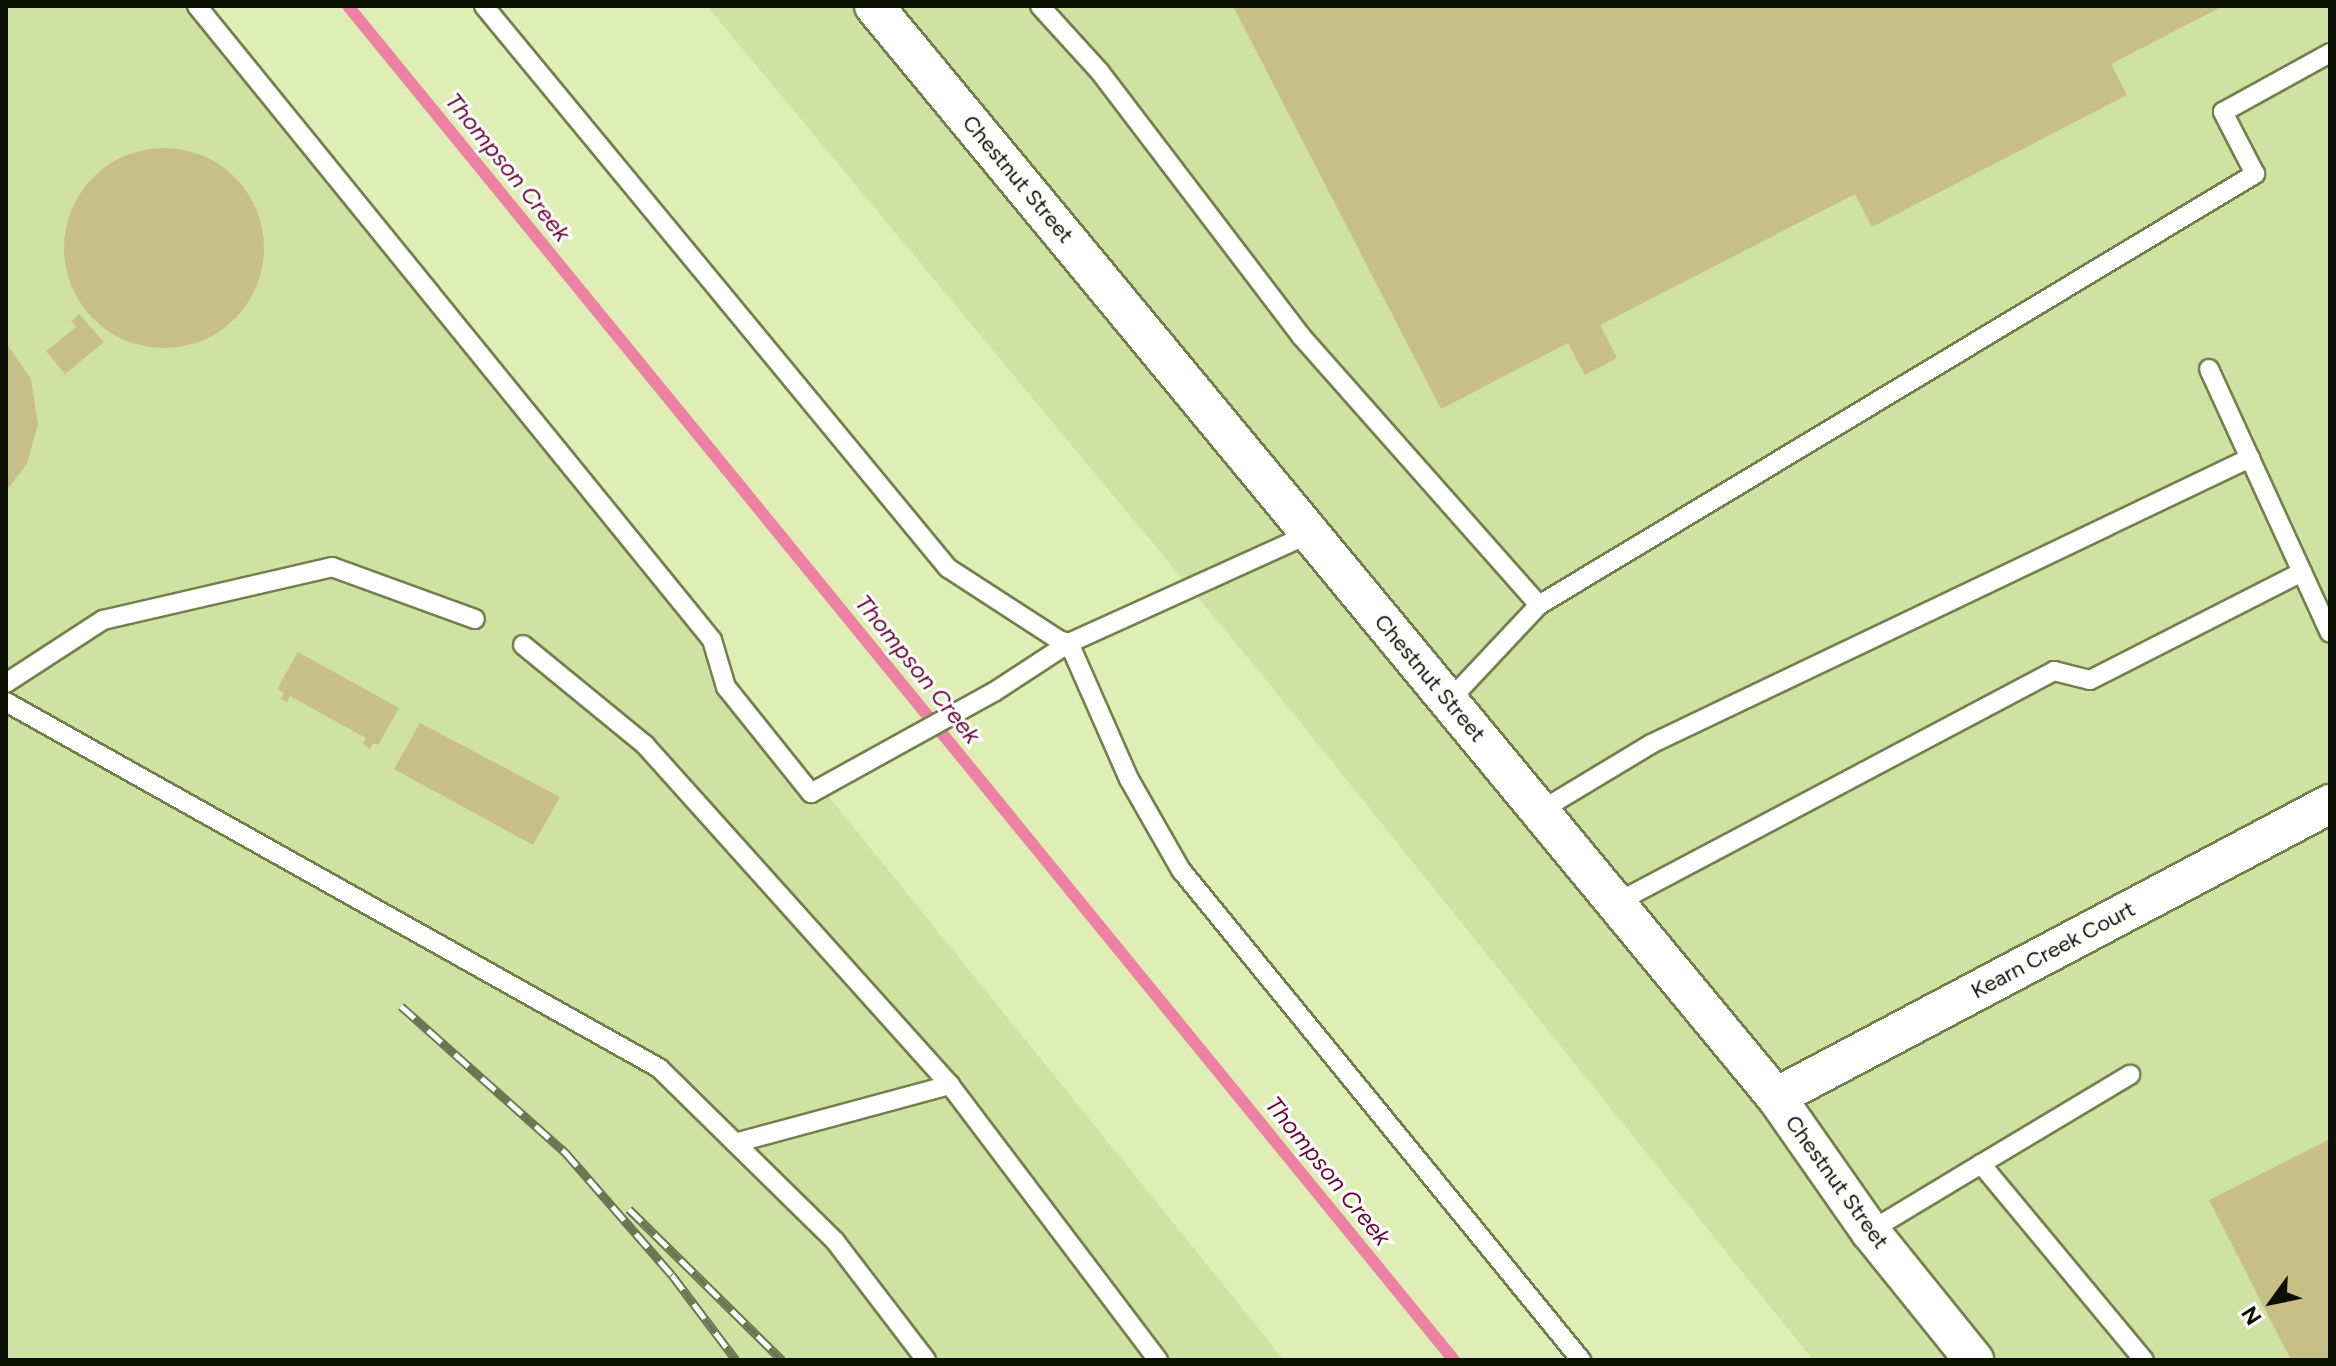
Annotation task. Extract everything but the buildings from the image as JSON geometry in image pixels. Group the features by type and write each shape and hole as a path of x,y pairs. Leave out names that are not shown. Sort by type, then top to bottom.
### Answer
{"street":[{"name":"Chestnut Street","path":"874,6 1776,1097 1870,1231 1974,1360"},
{"name":"Kearn Creek Court","path":"1776,1097 2330,804"}],"lane":[{"path":"197,6 712,640 726,687 811,793 1019,676 1069,643 1311,533"},
{"path":"484,6 948,568 1069,643 1129,779 1181,870 1581,1360"},
{"path":"1040,6 1100,72 1301,336 1539,605"},
{"path":"1449,701 1539,605 2255,174 2223,112 2330,53"},
{"path":"2209,369 2330,633"},
{"path":"1540,811 1651,744 2250,458"},
{"path":"6,683 103,620 332,567 475,619"},
{"path":"1616,903 2054,671 2090,680 2302,572"},
{"path":"523,645 645,745 950,1085 1158,1360"},
{"path":"6,702 659,1068 835,1241 926,1360"},
{"path":"1870,1231 2130,1075"},
{"path":"735,1143 950,1085"},
{"path":"1981,1164 2144,1360"}],"shaded area":[{"path":"6,6 190,6 1284,1360 6,1360"},
{"path":"707,6 2330,6 2330,1360 1813,1360 1259,671"}],"waterway":[{"name":"Thompson Creek","path":"348,6 1454,1360"}],"railway":[{"path":"401,1006 565,1152 672,1275 736,1360"},
{"path":"629,1209 782,1360"}]}
